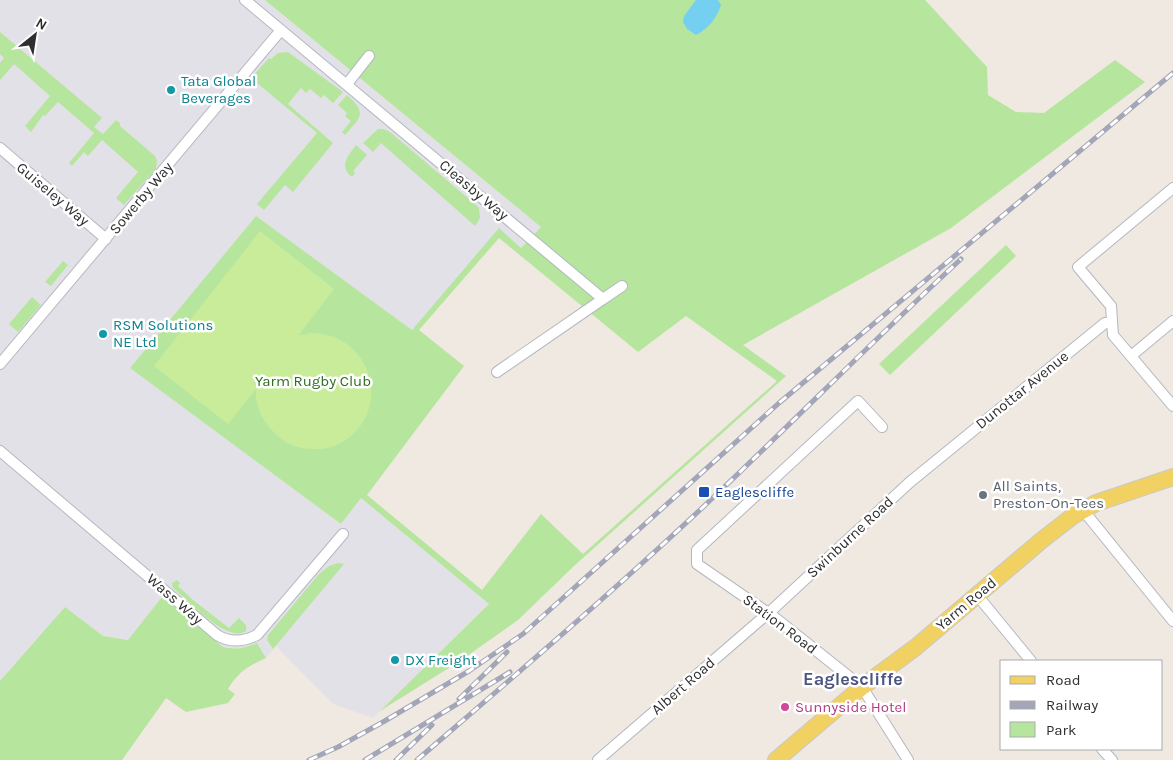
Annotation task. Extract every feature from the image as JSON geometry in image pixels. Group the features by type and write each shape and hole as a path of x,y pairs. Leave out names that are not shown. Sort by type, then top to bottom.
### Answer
{"main road":[{"name":"Yarm Road","path":"776,760 1042,540 1083,510 1126,492 1173,477"}],"street":[{"name":"Cleasby Way","path":"245,0 603,299"},
{"name":"Sowerby Way","path":"0,364 281,30"},
{"path":"347,84 369,56"},
{"name":"Guiseley Way","path":"0,148 106,239"},
{"path":"1173,188 1078,267 1111,306 1114,335 1173,406"},
{"path":"497,372 622,286"},
{"path":"1131,356 1173,321"},
{"name":"Dunottar Avenue","path":"934,462 1105,323 1112,323"},
{"name":"Station Road","path":"882,427 858,401 697,550 697,564 768,613 862,687 908,760"},
{"name":"Wass Way","path":"0,450 225,640 242,641 257,635 343,534"},
{"name":"Swinburne Road","path":"768,613 934,462"},
{"path":"1083,510 1173,620"},
{"path":"977,595 1030,660"},
{"name":"Albert Road","path":"598,760 768,613"},
{"path":"1103,750 1112,760"}],"shaded area":[{"path":"0,0 265,0 541,227 521,248 499,229 412,330 256,216 130,368 341,524 361,498 489,604 373,718 333,704 276,646 266,658 257,643 245,648 233,649 223,647 162,597 129,640 103,636 65,607 0,681"}],"green space":[{"name":"Yarm Rugby Club","path":"265,0 925,0 987,67 988,95 1016,112 1044,113 1115,60 1145,82 951,228 743,345 786,376 574,566 518,620 460,661 380,711 489,604 361,498 341,524 130,368 256,216 412,330 499,228 521,248 541,227","holes":["499,238 638,352 686,316 777,381 583,554 541,514 482,590 367,495 464,366 419,330"]},
{"path":"0,32 102,118 94,127 103,134 116,120 120,123 120,126 155,156 157,161 156,169 124,205 116,198 138,172 102,140 88,156 84,152 72,166 69,163 94,133 58,102 45,116 43,115 31,132 25,126 50,96 14,64 0,80 0,63 4,58 0,54"},
{"path":"288,52 343,92 333,103 324,95 321,98 310,89 306,93 301,88 288,104 333,143 293,192 285,185 264,210 257,204 317,133 251,78 269,58 271,59 278,53"},
{"path":"347,95 354,101 360,112 358,120 345,135 342,132 351,121 345,116 347,113 338,105"},
{"path":"378,129 390,132 479,208 480,218 475,226 381,143 373,152 363,143"},
{"path":"356,145 367,155 353,171 355,173 352,177 345,165"},
{"name":"Yarm Rugby Club","path":"260,231 334,289 298,336 312,333 331,336 347,345 360,357 368,372 371,389 370,406 363,422 350,437 331,447 323,449 305,448 291,445 283,440 271,430 263,418 257,404 256,389 228,424 154,366"},
{"path":"1006,245 1016,256 890,375 879,364"},
{"path":"63,261 68,265 51,286 45,282"},
{"path":"32,297 41,305 18,332 9,324"},
{"path":"338,563 344,564 273,649 267,640 268,635 319,574 329,566"},
{"path":"177,580 180,583 178,586 193,600 229,628 239,618 246,625 246,631 238,633 229,631 208,619 173,588 172,583"},
{"path":"162,597 223,647 240,648 257,643 266,658 249,667 236,678 228,689 235,694 228,703 186,712 166,698 122,760 0,760 0,681 65,607 103,636 128,640"}],"water":[{"path":"696,0 718,0 721,5 712,23 696,35 687,29 683,22 684,16"}],"railway":[{"path":"309,760 338,747 383,722 469,671 523,634 779,403 1173,73"},
{"path":"417,760 570,628 682,527 961,259"},
{"path":"459,699 507,652"},
{"path":"365,760 510,672"},
{"path":"396,760 432,725"}],"place":[{"name":"Tata Global Beverages","path":"171,90"},
{"name":"RSM Solutions NE Ltd","path":"103,334"},
{"name":"Eaglescliffe","path":"704,492"},
{"name":"All Saints, Preston-On-Tees","path":"983,495"},
{"name":"DX Freight","path":"395,660"},
{"name":"Sunnyside Hotel","path":"785,707"}],"district":[{"name":"Eaglescliffe","path":"853,679"}]}
